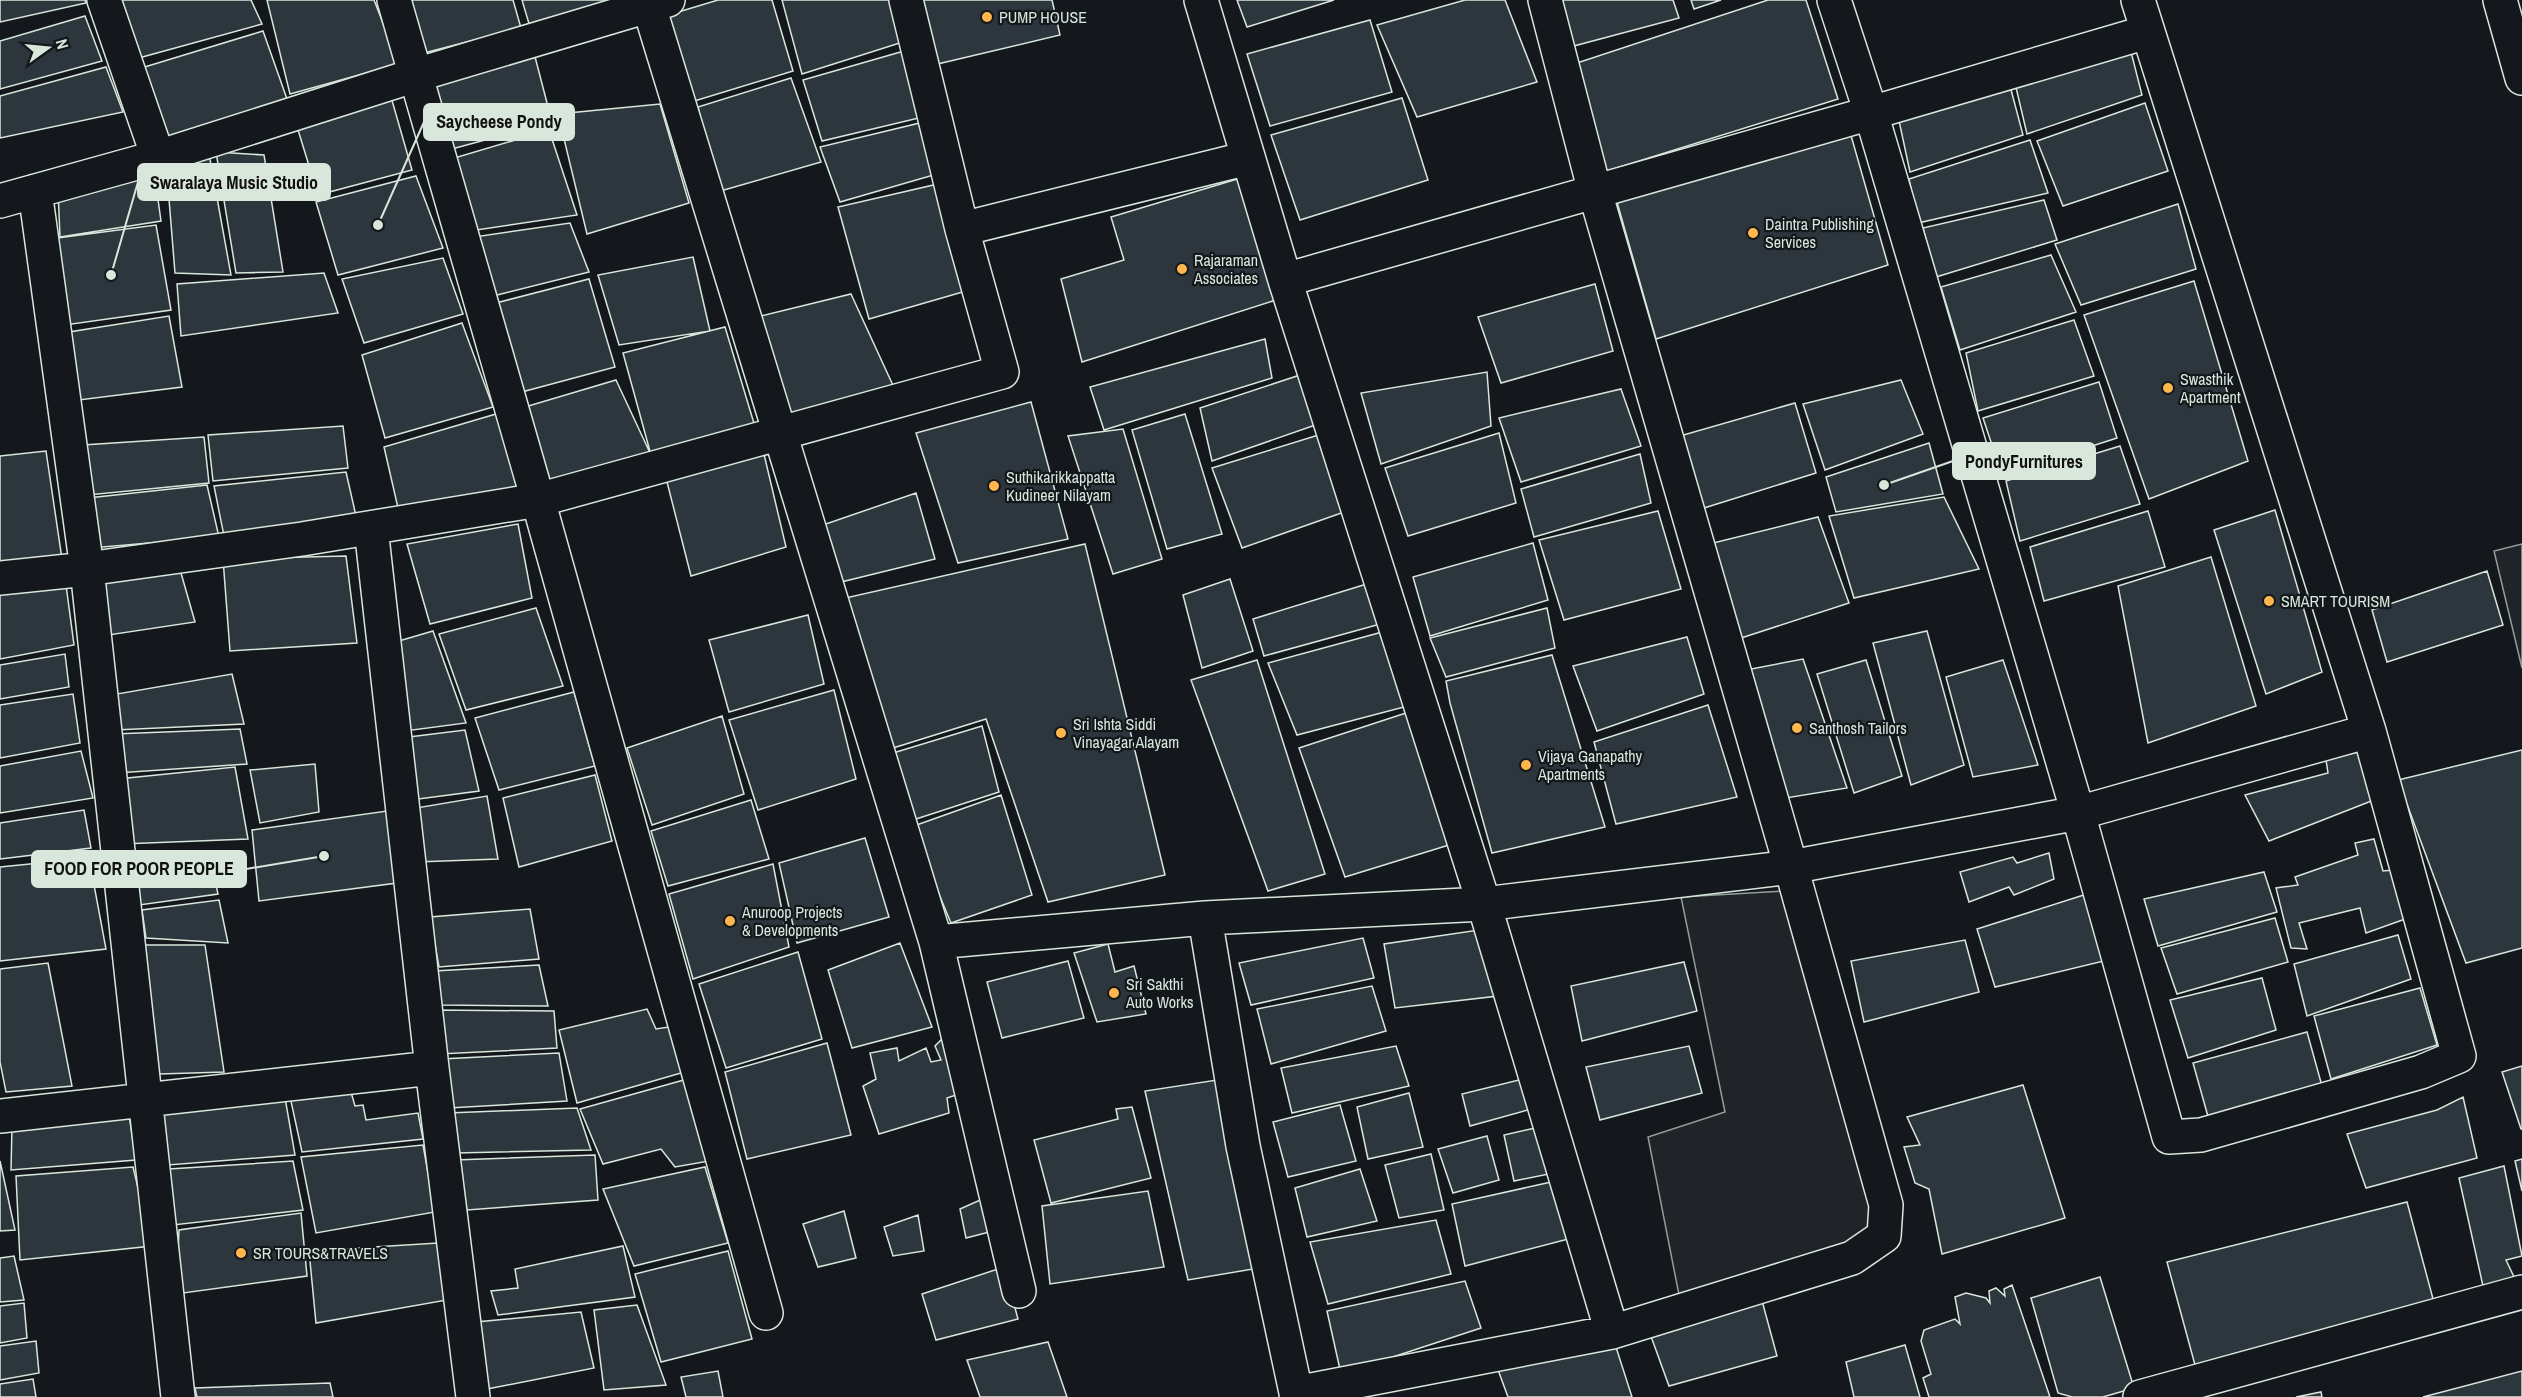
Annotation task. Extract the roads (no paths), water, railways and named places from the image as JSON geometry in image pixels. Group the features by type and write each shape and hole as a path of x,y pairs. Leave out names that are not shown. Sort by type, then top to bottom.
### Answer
{"street":[{"path":"104,0 158,157"},
{"path":"394,0 538,500 766,1313"},
{"path":"0,578 87,569 371,528 538,500 1002,372 962,229 906,0"},
{"path":"1201,0 1285,280 1484,904 1612,1332"},
{"path":"1205,918 1243,1146 1296,1395 1612,1332 1852,1258 1884,1236 1886,1205 1791,867 1595,192 1545,0"},
{"path":"1834,0 1871,113 2078,813 2169,1137 2201,1136 2421,1072 2459,1056 2369,731 2138,0"},
{"path":"2500,0 2522,78"},
{"path":"0,201 158,157 654,2 779,434 936,942 1019,1291"},
{"path":"1285,280 2147,32"},
{"path":"962,229 1248,158"},
{"path":"35,191 87,569 178,1397"},
{"path":"371,528 432,1068 473,1397"},
{"path":"936,942 1205,918 1484,904 1791,867 2078,813 2369,731"},
{"path":"0,1116 432,1068"},
{"path":"2140,1397 2522,1292"}],"place":[{"name":"PUMP HOUSE","path":"987,17"},
{"name":"Saycheese Pondy","path":"378,225"},
{"name":"Daintra Publishing Services","path":"1753,233"},
{"name":"Rajaraman Associates","path":"1182,269"},
{"name":"Swaralaya Music Studio","path":"111,275"},
{"name":"Swasthik Apartment","path":"2168,388"},
{"name":"PondyFurnitures","path":"1884,485"},
{"name":"Suthikarikkappatta Kudineer Nilayam","path":"994,486"},
{"name":"SMART TOURISM","path":"2269,601"},
{"name":"Santhosh Tailors","path":"1797,728"},
{"name":"Sri Ishta Siddi Vinayagar Alayam","path":"1061,733"},
{"name":"Vijaya Ganapathy Apartments","path":"1526,765"},
{"name":"FOOD FOR POOR PEOPLE","path":"324,856"},
{"name":"Anuroop Projects & Developments","path":"730,921"},
{"name":"Sri Sakthi Auto Works","path":"1114,993"},
{"name":"SR TOURS&TRAVELS","path":"241,1253"}]}
